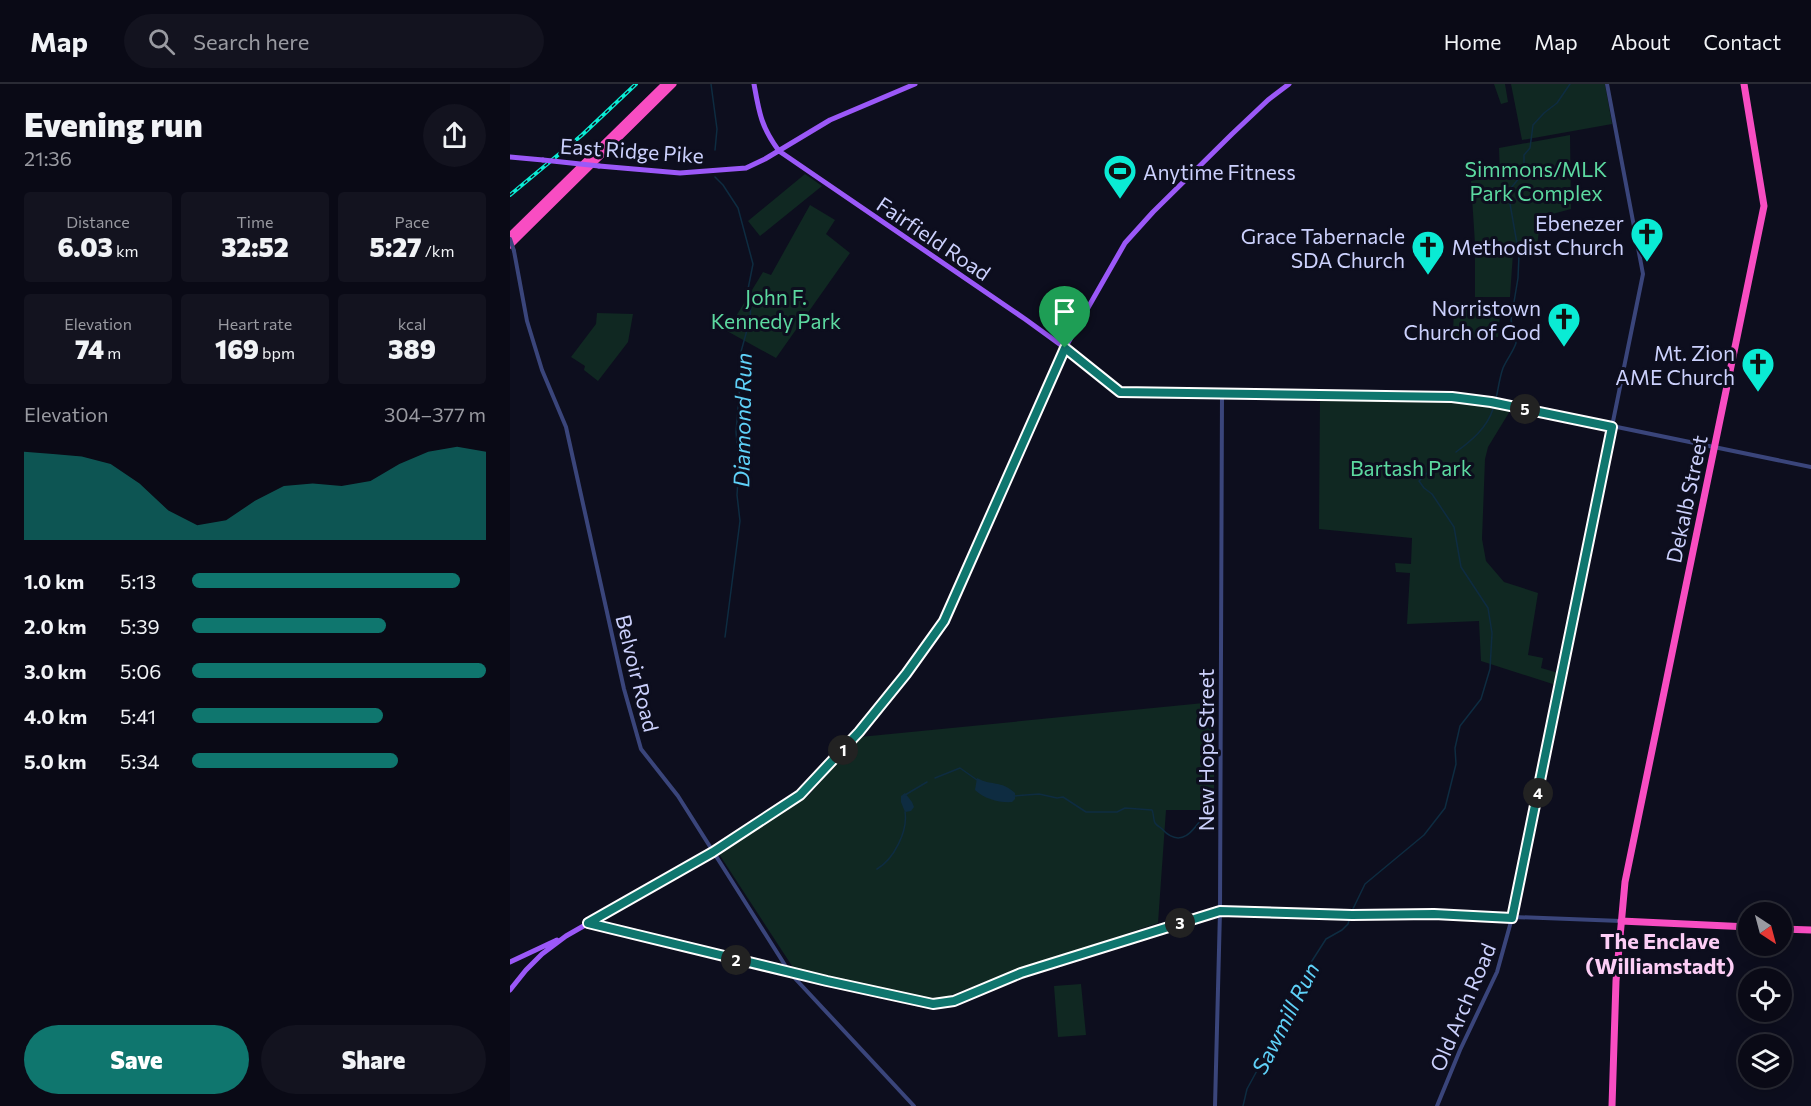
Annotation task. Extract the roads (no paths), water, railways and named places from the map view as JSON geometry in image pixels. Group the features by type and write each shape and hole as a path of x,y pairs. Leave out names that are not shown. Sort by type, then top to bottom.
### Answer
{"highway":[{"path":"510,238 665,84"},
{"path":"512,248 673,84"},
{"name":"Dekalb Street","path":"1612,1106 1616,981 1625,882 1764,207 1744,84"},
{"path":"1621,921 1738,927"},
{"path":"1792,929 1811,930"}],"main road":[{"path":"754,84 761,123 778,151"},
{"name":"East Ridge Pike","path":"510,156 680,174 737,170 759,163 830,120 915,84"},
{"path":"510,962 566,936 713,852 800,795 859,732 906,674 944,621 1065,348 1125,243 1250,116 1289,84"},
{"name":"Fairfield Road","path":"778,151 1065,348"},
{"path":"510,990 535,961 566,936"}],"street":[{"name":"Old Arch Road","path":"1437,1106 1460,1050 1497,972 1512,918 1643,274 1607,84"},
{"name":"Belvoir Road","path":"510,238 527,321 542,370 566,427 624,689 641,749 678,796 790,973 914,1106"},
{"name":"Fairfield Road","path":"1065,348 1120,392 1452,397 1491,402 1808,467"},
{"name":"New Hope Street","path":"1215,1106 1220,911 1222,394"},
{"path":"588,923 926,1004 946,1003 1021,973 1220,911 1352,915 1434,914 1621,921"}],"water":[{"path":"977,778 1005,786 1015,793 1015,799 1012,802 1002,802 983,796 975,790"},
{"path":"905,793 914,807 911,811 905,812 901,796"}],"waterway":[{"name":"Diamond Run","path":"711,84 717,129 715,150"},
{"name":"Sawmill Run","path":"1456,452 1478,434 1487,422 1495,404 1503,368 1516,343 1511,320 1518,278 1519,255 1509,198 1511,188 1524,172 1524,155 1530,148 1533,125 1557,103 1570,84"},
{"name":"Diamond Run","path":"715,177 738,208 753,264 748,289 751,304 750,319 739,359 740,384 736,432 739,465 737,495 740,521 725,637"},
{"name":"Sawmill Run","path":"1351,913 1365,884 1424,835 1445,808 1456,764 1455,748 1460,726 1481,699 1490,669 1492,633 1488,608 1461,567 1454,527 1432,494 1419,481 1427,473"},
{"path":"935,778 960,768 977,780"},
{"path":"905,795 927,782"},
{"path":"1014,796 1039,794 1063,797 1086,812 1117,812 1125,808 1152,810 1156,824 1171,836 1179,838 1193,830 1216,799"},
{"path":"877,869 889,859 902,836 905,812"},
{"name":"Sawmill Run","path":"1243,1106 1247,1089 1259,1067 1276,1046 1290,1003 1310,964 1326,939 1342,930 1348,924 1350,917"}],"railway":[{"path":"510,195 582,135 636,84"}],"place":[{"name":"Anytime Fitness","path":"1120,200"},
{"name":"Ebenezer Methodist Church","path":"1647,263"},
{"name":"Grace Tabernacle SDA Church","path":"1428,276"},
{"name":"Norristown Church of God","path":"1564,348"},
{"name":"Mt. Zion AME Church","path":"1758,393"}],"district":[{"name":"The Enclave (Williamstadt)","path":"1660,952"}],"park label":[{"name":"Simmons/MLK Park Complex","path":"1536,180"},
{"name":"John F. Kennedy Park","path":"776,308"},
{"name":"Bartash Park","path":"1411,467"}]}
